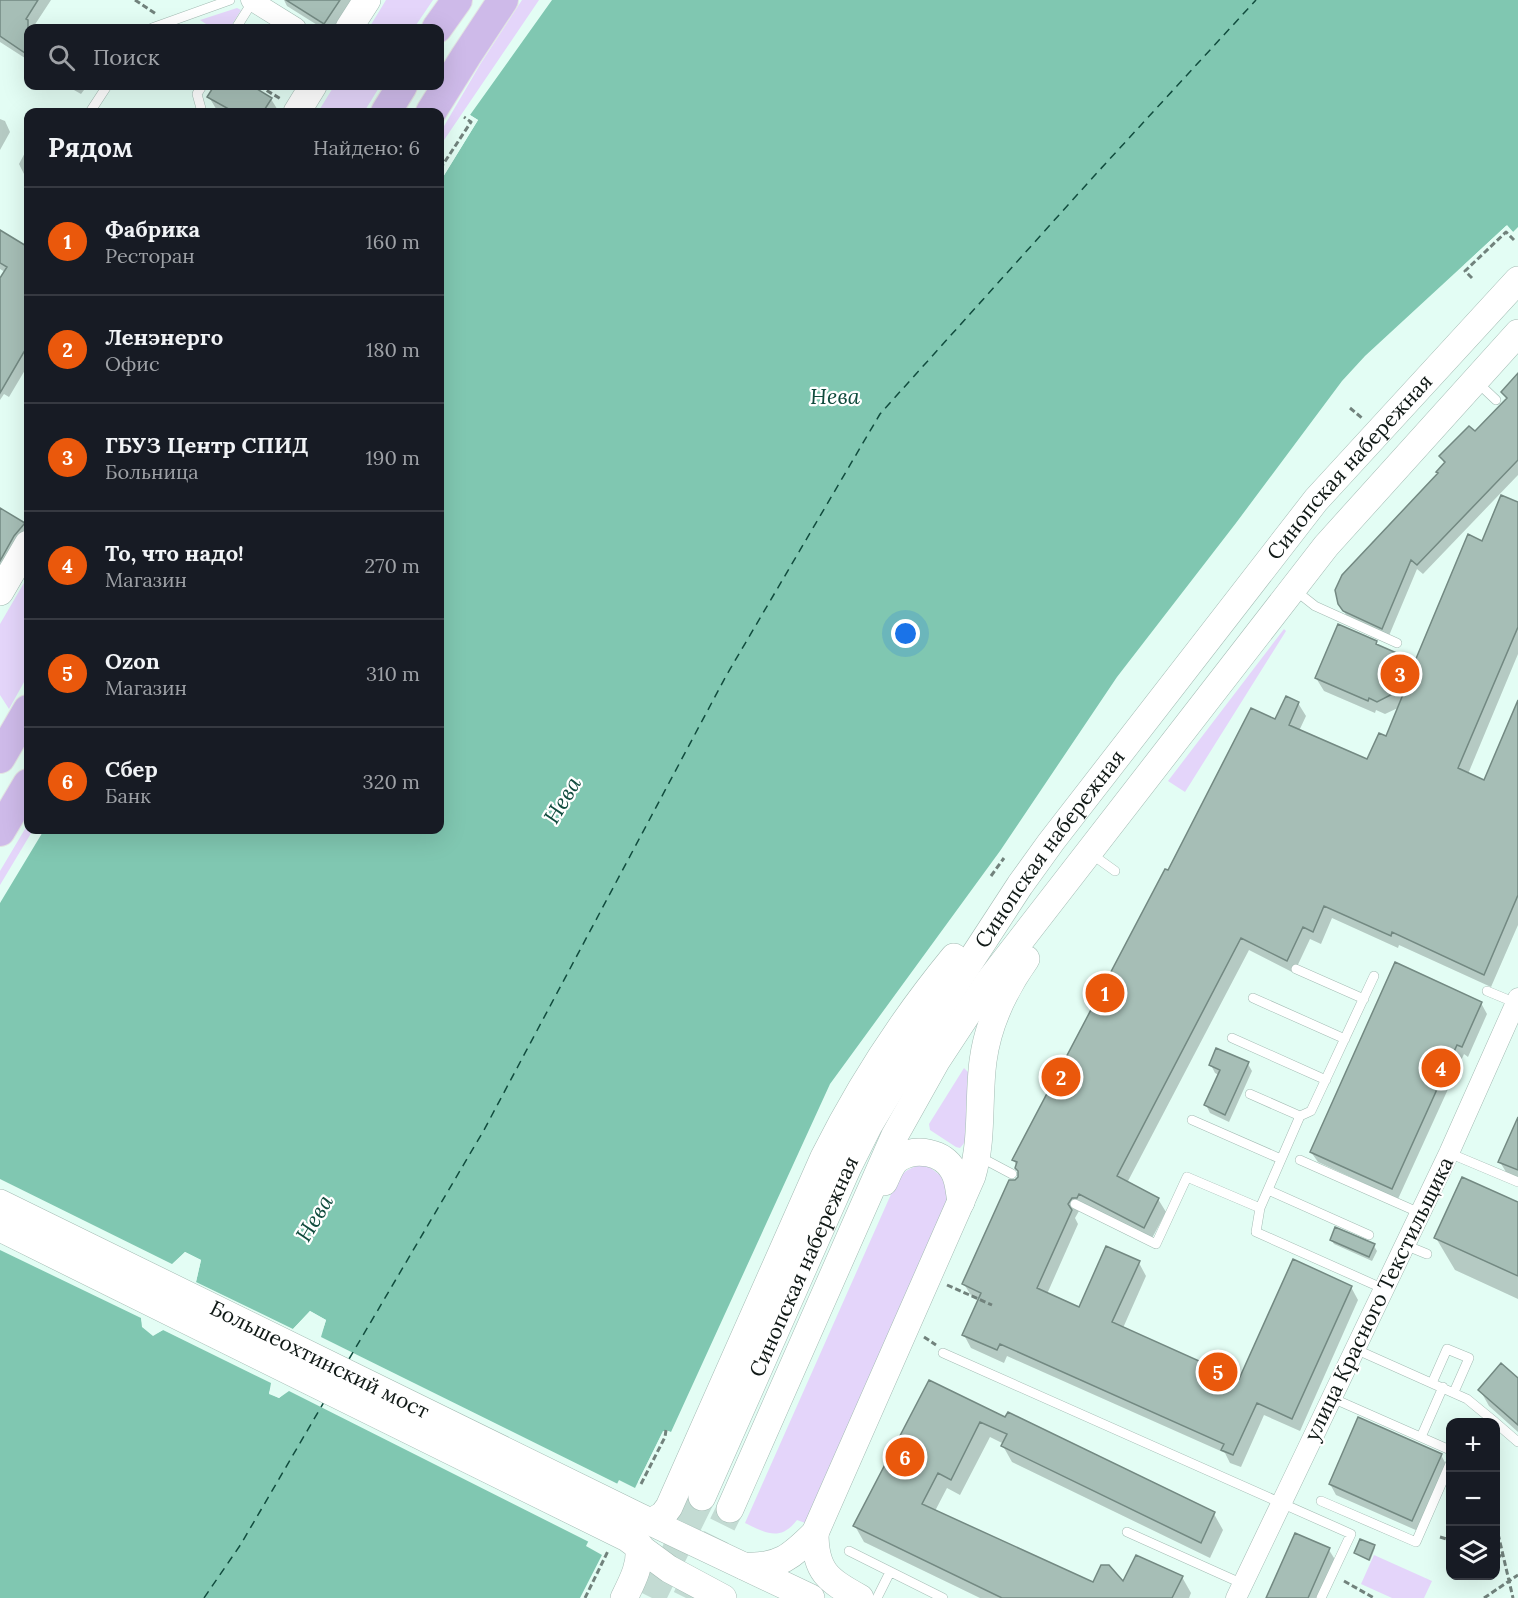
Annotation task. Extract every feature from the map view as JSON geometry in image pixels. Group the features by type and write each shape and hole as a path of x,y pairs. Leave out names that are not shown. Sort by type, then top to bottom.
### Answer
{"main road":[{"path":"352,24 367,0"},
{"path":"440,24 457,0"},
{"path":"434,108 503,0"},
{"path":"290,106 308,90"},
{"path":"388,108 400,90"},
{"name":"Синопская набережная","path":"702,1497 842,1180 869,1125 930,1023 994,924 1051,842 1316,500 1518,280"},
{"name":"Синопская набережная","path":"730,1509 895,1135 937,1060 988,981 1326,546 1518,333"},
{"path":"0,592 24,551"},
{"path":"0,757 24,717"},
{"path":"0,739 0,757"},
{"path":"0,831 24,791"},
{"path":"744,1566 770,1565 784,1560 799,1550 815,1533 961,1202 978,1156 987,1038 1008,984 1051,924 1060,890"},
{"path":"633,1533 663,1515 669,1507 824,1157 847,1112 902,1024 939,975 967,941 994,924"},
{"path":"857,1225 873,1208 890,1169 898,1158 914,1152 928,1152 943,1160 953,1169 961,1202"},
{"name":"Большеохтинский мост","path":"0,1203 633,1533"},
{"name":"Большеохтинский мост","path":"0,1228 633,1533"},
{"path":"633,1533 744,1566 811,1598"},
{"path":"633,1533 669,1569 716,1596"},
{"path":"624,1598 638,1568 640,1556 633,1533"},
{"path":"815,1533 815,1553 823,1570 837,1584 860,1598"}],"street":[{"path":"252,0 290,24"},
{"name":"улица Красного Текстильщика","path":"1240,1591 1515,1011"}],"lane":[{"path":"164,24 230,0"},
{"path":"238,24 252,0"},
{"path":"93,108 104,90"},
{"path":"200,90 197,94 201,108"},
{"path":"1474,380 1496,400"},
{"path":"1293,588 1315,606 1398,643"},
{"path":"1089,853 1115,871"},
{"path":"1296,969 1364,999"},
{"path":"1374,976 1311,1111 1300,1116 1260,1208 1256,1232 1384,1289"},
{"path":"1487,991 1515,1011"},
{"path":"1253,998 1345,1039"},
{"path":"1232,1038 1326,1080"},
{"path":"1250,1094 1300,1116"},
{"path":"1192,1120 1281,1159"},
{"path":"1449,1153 1518,1182"},
{"path":"978,1156 1012,1174"},
{"path":"1300,1160 1420,1213"},
{"path":"1075,1204 1156,1244 1187,1176 1260,1208"},
{"path":"1268,1190 1369,1235"},
{"path":"1405,1245 1427,1254"},
{"path":"1355,1349 1454,1392 1467,1399 1489,1418"},
{"path":"1432,1383 1447,1349 1469,1358 1454,1392"},
{"path":"943,1353 1351,1534"},
{"path":"1421,1437 1443,1387"},
{"path":"1331,1398 1446,1448"},
{"path":"1500,1427 1518,1442"},
{"path":"1322,1501 1416,1542 1447,1472"},
{"path":"1321,1598 1358,1517"},
{"path":"1127,1532 1240,1591"},
{"path":"849,1551 943,1598"},
{"path":"877,1598 890,1572"}],"path":[{"path":"135,0 170,22"},
{"path":"265,90 290,106"},
{"path":"444,163 471,122 464,117"},
{"path":"1472,278 1465,271 1506,232 1514,240"},
{"path":"1350,408 1362,418"},
{"path":"991,876 1004,858"},
{"path":"942,1283 992,1305"},
{"path":"923,1337 933,1342"},
{"path":"641,1484 665,1437 666,1430"},
{"path":"1496,1526 1513,1598"},
{"path":"585,1598 633,1533"},
{"path":"1440,1537 1446,1539"},
{"path":"1484,1598 1518,1575"},
{"path":"1338,1578 1374,1598"}],"shaded area":[{"path":"386,0 433,0 417,24 371,24"},
{"path":"522,0 539,0 444,140 444,126"},
{"path":"237,8 241,10 232,24 206,24 200,20"},
{"path":"332,90 378,90 366,108 320,108"},
{"path":"24,583 24,682 9,709 0,695 0,624"},
{"path":"1284,629 1286,631 1185,792 1168,781"},
{"path":"24,831 24,834 31,834 0,885 0,871"},
{"path":"964,1068 968,1072 965,1142 960,1148 930,1130 929,1124"},
{"path":"917,1166 928,1166 945,1179 950,1199 808,1524 797,1520 785,1531 772,1534 760,1530 745,1523 896,1183 905,1172"},
{"path":"1374,1555 1432,1581 1424,1598 1392,1598 1361,1584"}],"water":[{"name":"Нева","path":"552,0 1518,0 1518,227 1513,232 1506,226 1365,356 1342,381 1117,677 1000,851 830,1084 671,1432 663,1431 635,1488 619,1480 586,1546 602,1555 580,1598 0,1598 0,903 42,834 444,834 444,175 478,120 470,115","holes":["185,1252 201,1260 196,1282 163,1330 153,1335 143,1327 141,1318 173,1264","310,1311 326,1320 313,1351 294,1382 279,1398 269,1393 293,1329"]}],"pier":[{"path":"470,115 478,120 444,175 444,170 474,121 469,117"},
{"path":"1507,225 1513,232 1511,234 1506,230 1466,267 1464,265"},
{"path":"0,1179 172,1264 185,1252 201,1260 196,1282 293,1329 310,1311 326,1320 321,1337 620,1485 591,1543 289,1391 279,1398 269,1394 271,1383 163,1330 153,1336 142,1327 141,1318 0,1250","holes":["185,1255 198,1262 193,1280 160,1327 153,1332 145,1325 145,1319 175,1266","311,1315 322,1321 318,1336 286,1389 279,1395 273,1392 274,1384 296,1331"]},
{"path":"666,1430 671,1432 665,1434 640,1484 638,1482"}],"building":[{"path":"0,0 38,0 26,19 28,24 24,24 24,52 0,36"},
{"path":"286,0 340,0 324,24"},
{"path":"211,90 259,90 272,98 266,108 227,108 207,97"},
{"path":"0,230 24,245 24,352 0,393 0,278 7,267 0,263"},
{"path":"1518,373 1518,460 1417,565 1411,560 1382,629 1343,611 1338,604 1335,590 1342,575 1438,473 1436,472 1445,462 1439,456 1469,426 1475,431 1507,398 1501,392"},
{"path":"1501,495 1518,502 1518,627 1458,768 1484,780 1518,700 1518,895 1484,975 1392,932 1391,936 1324,906 1313,932 1303,927 1287,961 1241,938 1117,1176 1159,1198 1144,1228 1079,1194 1068,1204 1072,1210 1037,1288 1079,1307 1106,1246 1140,1261 1112,1322 1239,1379 1293,1259 1352,1286 1292,1419 1257,1403 1233,1455 1221,1450 1224,1444 1000,1344 997,1350 962,1335 981,1293 962,1284 1009,1180 1015,1180 1018,1177 1018,1171 1015,1168 1017,1162 1012,1160 1165,869 1168,870 1251,708 1275,719 1286,696 1299,702 1289,725 1367,759 1379,733 1386,736 1406,687 1377,702 1369,698 1368,701 1315,678 1338,624 1415,661 1468,534 1482,541"},
{"path":"0,508 24,524 14,536 0,561"},
{"path":"1395,962 1482,1002 1462,1047 1457,1045 1392,1189 1310,1152"},
{"path":"1216,1048 1249,1062 1225,1115 1204,1105 1220,1070 1209,1065"},
{"path":"1518,1117 1518,1170 1498,1162"},
{"path":"1462,1177 1518,1202 1518,1276 1434,1238"},
{"path":"1335,1227 1375,1244 1369,1257 1330,1240"},
{"path":"1501,1363 1518,1378 1518,1425 1478,1390"},
{"path":"929,1380 1005,1417 1008,1412 1215,1512 1201,1543 1001,1446 1007,1434 980,1422 951,1480 938,1473 922,1504 1093,1582 1101,1565 1109,1565 1123,1581 1136,1555 1183,1576 1172,1598 1002,1598 853,1526"},
{"path":"1358,1417 1442,1454 1412,1521 1329,1484"},
{"path":"1295,1533 1330,1548 1308,1598 1266,1598"},
{"path":"1360,1539 1375,1545 1369,1560 1354,1553"}],"ferry route":[{"path":"349,1359 484,1130 726,676 880,414 1256,0"},
{"path":"204,1598 241,1544 324,1402"}],"tunnel":[{"path":"652,1598 702,1497"},
{"path":"686,1598 730,1509"}],"place":[{"name":"ГБУЗ Центр СПИД","path":"1400,674"},
{"name":"Фабрика","path":"1105,993"},
{"name":"То, что надо!","path":"1441,1068"},
{"name":"Ленэнерго","path":"1061,1077"},
{"name":"Ozon","path":"1218,1372"},
{"name":"Сбер","path":"905,1457"}]}
